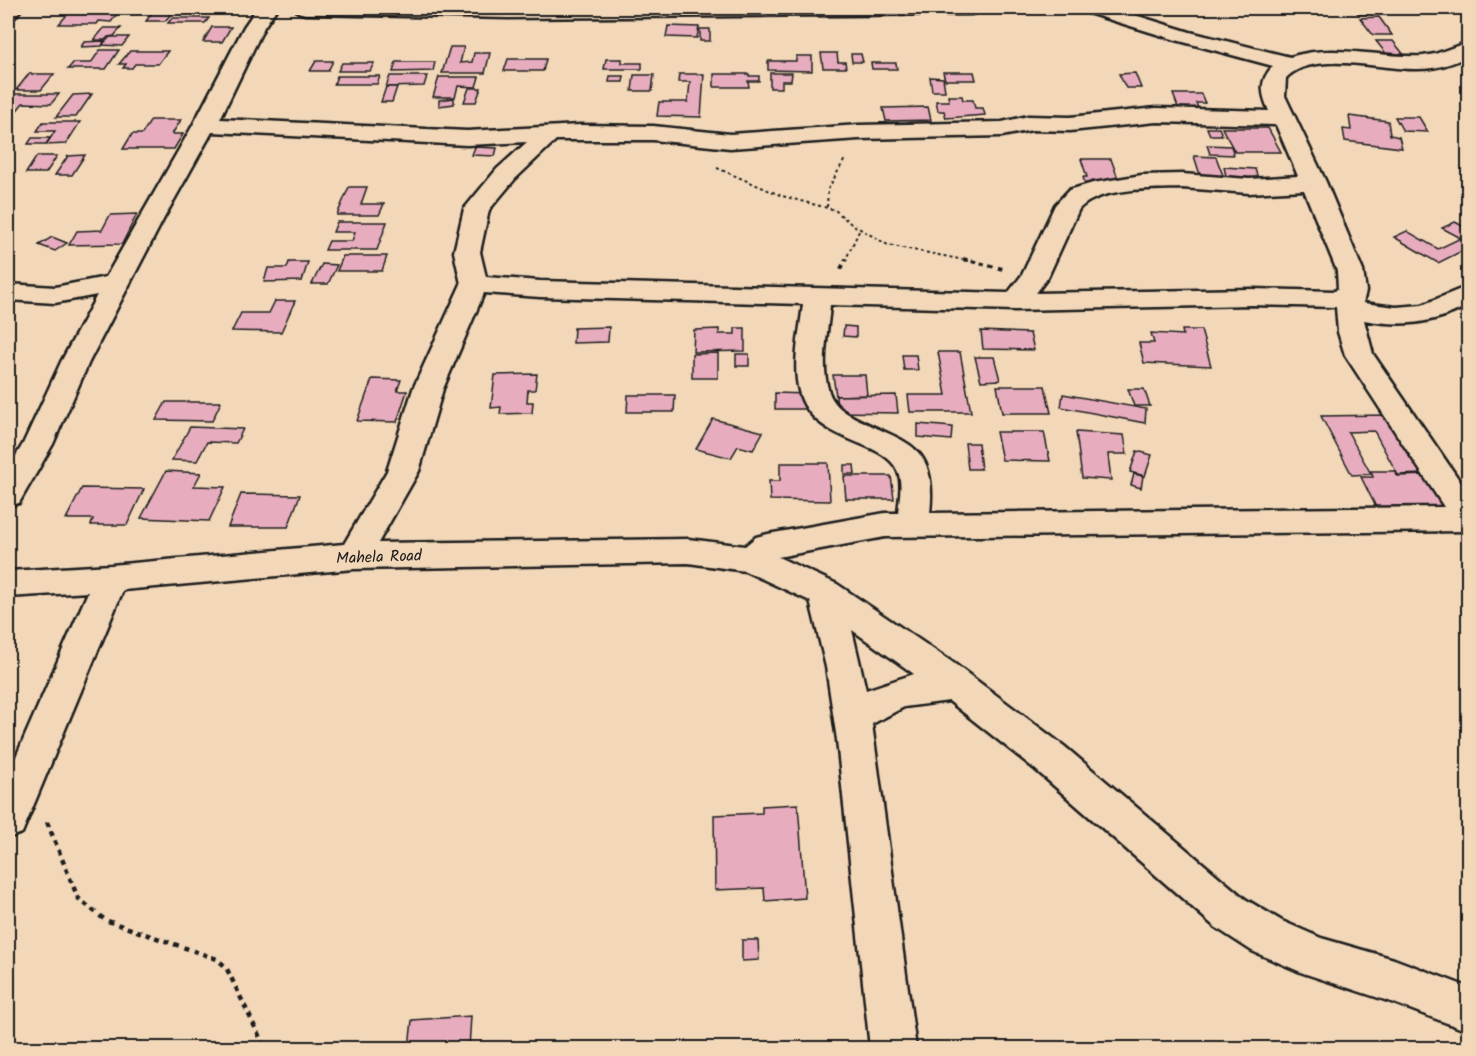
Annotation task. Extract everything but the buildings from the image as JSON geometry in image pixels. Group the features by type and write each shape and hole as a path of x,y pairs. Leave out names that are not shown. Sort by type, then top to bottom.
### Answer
{"street":[{"path":"8,13 12,8"},
{"path":"8,495 38,444 75,362 117,283 205,125 254,27 267,8"},
{"path":"305,8 508,12 971,8"},
{"path":"1092,8 1183,36 1288,63"},
{"path":"1468,48 1445,59 1431,62 1406,63 1350,57 1302,60 1281,67 1272,87 1350,271 1353,284 1348,316 1359,355 1468,519"},
{"path":"205,125 467,138 625,132 730,141 859,132 1010,129 1028,123 1070,124 1156,115 1284,118"},
{"path":"354,556 403,471 428,389 474,284 467,252 477,209 506,174 548,135"},
{"path":"1015,302 1035,277 1068,205 1078,195 1093,190 1152,182 1182,181 1249,186 1314,182"},
{"path":"8,292 55,295 117,283"},
{"path":"474,284 540,289 1015,302 1252,297 1341,299 1381,316 1413,316 1453,304 1468,294"},
{"path":"828,297 811,377 814,393 821,408 832,420 869,435 907,459 915,472 913,525"},
{"path":"751,559 768,546 885,525 1468,519"},
{"name":"Mahela Road","path":"8,584 111,578 354,556 688,551 751,559 825,593 956,686 1050,758 1230,912 1267,936 1318,958 1394,981 1468,1009"},
{"path":"8,820 111,578"},
{"path":"825,593 844,667 852,718 893,1048"},
{"path":"852,718 880,699 903,691 922,687 956,686"}],"path":[{"path":"827,207 831,182 859,132"},
{"path":"676,136 678,149 686,155 754,182 782,196 839,212 860,230 876,239 902,249 946,255 1035,277"},
{"path":"828,297 860,230"},
{"path":"28,771 78,898 105,920 217,959 226,967 265,1048"}]}
